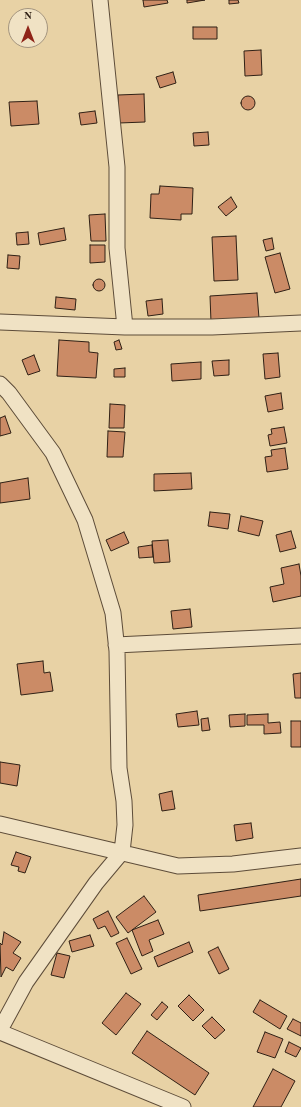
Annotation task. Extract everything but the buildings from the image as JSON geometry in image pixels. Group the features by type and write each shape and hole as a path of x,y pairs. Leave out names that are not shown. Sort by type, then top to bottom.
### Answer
{"street":[{"path":"100,0 117,167 118,248 125,327"},
{"path":"0,322 125,327 212,327 301,323"},
{"path":"0,384 9,393 53,453 85,520 113,613 116,645 119,768 124,801 125,825 122,852 96,883 26,982 0,1031 183,1107"},
{"path":"116,645 301,636"},
{"path":"0,824 178,866 234,864 301,856"}]}
